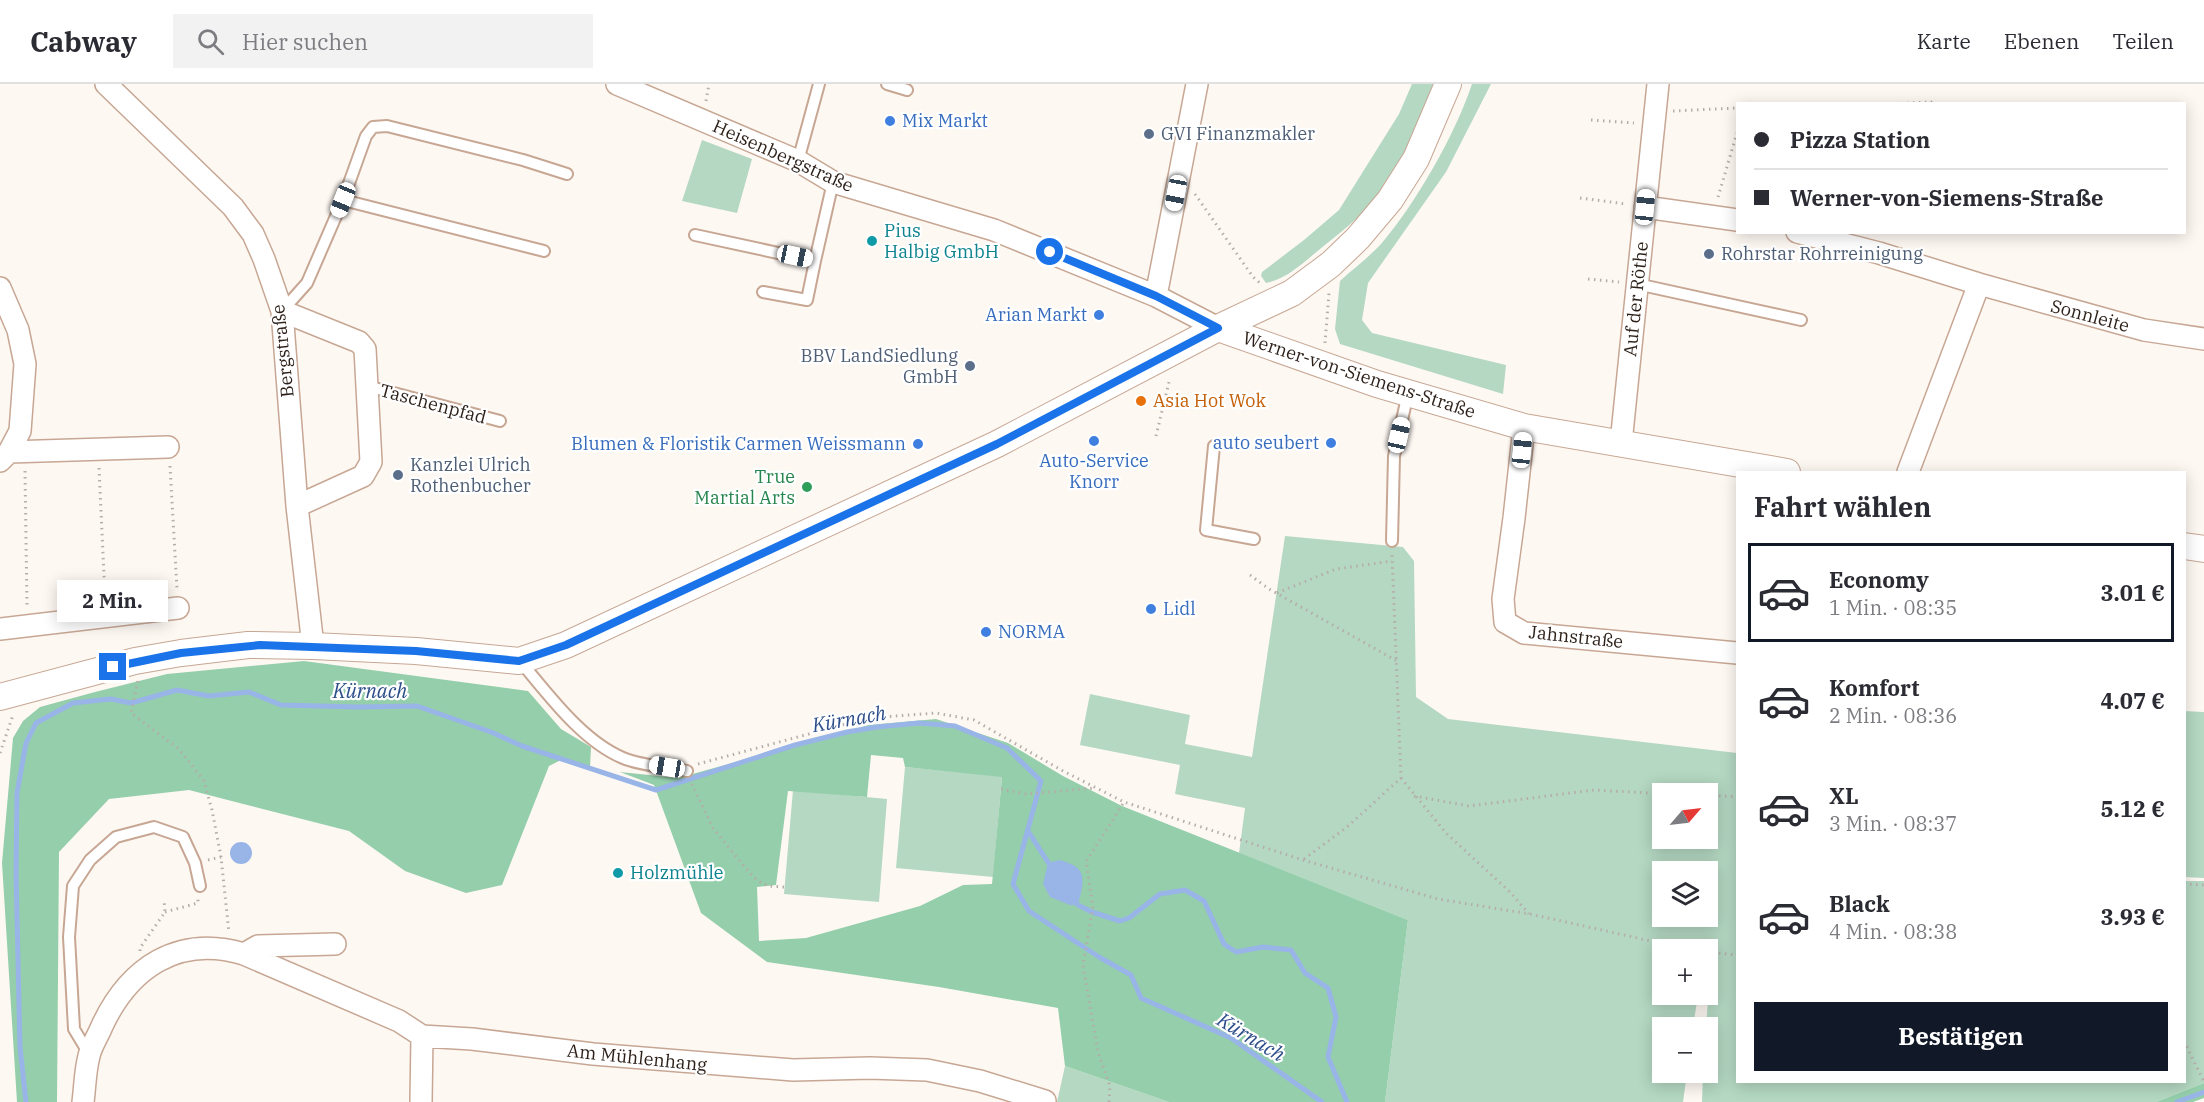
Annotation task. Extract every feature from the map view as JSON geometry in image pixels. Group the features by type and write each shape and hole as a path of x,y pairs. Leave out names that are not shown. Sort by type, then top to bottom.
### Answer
{"street":[{"name":"Bergstraße","path":"106,84 233,207 253,234 264,259 282,311 297,506 313,646"},
{"name":"Heisenbergstraße","path":"617,84 798,161 833,182 994,230 1156,296 1218,328"},
{"path":"1156,296 1197,84"},
{"path":"1218,328 1292,293 1331,264 1374,220 1416,159 1448,84"},
{"name":"Auf der Röthe","path":"1621,443 1658,84"},
{"path":"1645,207 1736,220"},
{"name":"Sonnleite","path":"1805,234 1879,253 1978,284 2144,330 2204,339"},
{"path":"1908,471 1978,284"},
{"path":"1,293 18,330 26,364 20,431 11,455 168,447"},
{"name":"Taschenpfad","path":"282,311 359,342 365,349 371,462 363,477 297,506"},
{"name":"Werner-von-Siemens-Straße","path":"8,694 102,669 181,653 260,645 416,651 519,661 566,645 997,444 1218,328 1408,393 1524,427 1781,471"},
{"name":"Jahnstraße","path":"1524,427 1503,599 1505,622 1524,633 1736,653"},
{"path":"2186,546 2204,549"},
{"path":"0,629 178,608"},
{"path":"83,1102 89,1055 112,1006 138,974 160,959 188,949 237,952 258,946 335,944"},
{"name":"Am Mühlenhang","path":"237,952 399,1021 422,1036 472,1039 593,1054 720,1066 793,1070 870,1068 927,1070 980,1081 1044,1101"},
{"path":"421,1102 422,1036"}],"lane":[{"path":"798,161 819,84"},
{"path":"887,84 907,90"},
{"path":"282,311 307,283 343,200 366,136 373,127 387,126 523,160 567,174"},
{"path":"763,292 807,300 833,182"},
{"path":"343,200 544,251"},
{"path":"695,235 815,261"},
{"path":"1637,284 1801,320"},
{"name":"Taschenpfad","path":"367,386 500,421"},
{"path":"1392,541 1394,456 1408,393"},
{"path":"1214,446 1206,530 1254,538"},
{"path":"519,661 558,706 592,740 609,752 626,759 687,771"},
{"path":"89,1055 74,1029 69,938 73,886 90,860 116,837 154,827 183,837 195,863 200,886"}],"path":[{"path":"1591,120 1654,118 1736,108"},
{"path":"1713,215 1736,136"},
{"path":"1180,172 1253,277 1278,300"},
{"path":"1580,198 1645,207"},
{"path":"1325,366 1331,264"},
{"path":"1588,279 1637,284"},
{"path":"1156,436 1178,350"},
{"path":"98,449 105,616"},
{"path":"11,455 28,626"},
{"path":"172,482 178,608"},
{"path":"1392,541 1401,778 1446,833 1510,892 1530,914"},
{"path":"1277,593 1336,570 1392,561"},
{"path":"1250,575 1277,593 1397,661"},
{"path":"138,684 131,712 179,749 204,782 212,810 237,952"},
{"path":"0,753 14,714 8,694"},
{"path":"687,771 693,766 868,718 936,714 974,720 1063,771 1124,802 1303,860 1438,899 1530,914 1652,941"},
{"path":"1303,860 1347,827 1401,778"},
{"path":"1001,789 1026,794 1096,788"},
{"path":"1414,796 1469,806 1594,790 1652,793"},
{"path":"695,792 713,828 748,871 758,881 769,886 784,887"},
{"path":"1718,796 1736,797"},
{"path":"1109,1102 1110,1086 1098,1052 1083,965 1093,906 1086,862 1124,802"},
{"path":"2186,884 2204,885"},
{"path":"165,912 198,903 200,886"},
{"path":"140,948 165,912 164,900"},
{"path":"1718,953 1736,955"},
{"path":"2186,1045 2204,1082"}],"green space":[{"path":"1412,84 1433,84 1404,154 1384,186 1345,229 1295,269 1281,278 1266,283 1261,276 1262,272 1339,210 1399,114"},
{"path":"1472,84 1491,84 1446,172 1368,283 1362,320 1372,333 1506,365 1503,394 1340,344 1335,329 1340,281 1381,244 1408,209 1456,125"},
{"path":"702,140 752,159 737,213 682,201"},
{"path":"1285,536 1403,547 1414,561 1416,697 1448,719 1736,753 1736,1083 2186,1083 2186,881 2204,881 2204,1083 2156,1102 1702,1102 1703,1083 1718,1083 1718,1017 1707,1017 1708,1005 1718,1005 1718,939 1652,939 1652,1005 1696,1005 1695,1017 1652,1017 1652,1083 1686,1083 1683,1102 1385,1102 1408,920 1239,853 1245,808 1175,794 1180,765 1080,745 1090,694 1190,715 1185,744 1252,757"},
{"path":"304,661 528,691 561,729 591,747 590,767 561,760 549,766 502,885 466,893 405,871 349,831 189,790 109,799 59,852 57,1102 17,1102 2,863 13,738 23,721 40,707 167,674"},
{"path":"2186,711 2204,712 2204,878 2186,877"},
{"path":"936,719 1008,743 1063,776 1122,806 1408,920 1385,1102 1169,1102 1065,1066 1058,1008 939,987 767,962 701,913 654,785 620,772 678,778 869,725","holes":["871,755 903,758 905,767 1002,777 992,884 963,885 920,906 806,938 759,941 757,887 776,885 788,791 867,797"]},
{"path":"905,767 1002,776 993,877 896,868"},
{"path":"793,790 887,799 879,902 784,894"},
{"path":"1065,1066 1169,1102 1057,1102"},
{"path":"2204,1083 2204,1098 2193,1102 2156,1102"}],"water":[{"path":"241,842 249,845 252,853 249,861 241,864 233,861 230,853 233,845"},
{"path":"1059,860 1075,866 1080,871 1083,882 1078,905 1070,905 1050,897 1043,884 1048,863"}],"waterway":[{"name":"Kürnach","path":"26,1102 20,1047 16,873 17,793 26,743 36,723 73,703 111,699 131,703 177,690 209,696 249,692 281,705 417,706 491,732 522,746 656,790 795,745 847,732 919,723 955,726 1007,748 1041,781 1013,884 1029,911 1131,975 1141,998 1231,1038 1322,1102"},
{"name":"Kürnach","path":"1028,831 1051,867"},
{"name":"Kürnach","path":"1075,902 1092,912 1120,921 1129,918 1160,894 1185,890 1204,901 1224,944 1236,952 1263,947 1291,950 1305,973 1328,988 1336,1017 1328,1057 1347,1102"},
{"name":"Kürnach","path":"2177,1102 2204,1092"}],"place":[{"name":"Mix Markt","path":"890,121"},
{"name":"GVI Finanzmakler","path":"1149,134"},
{"name":"Pius Halbig GmbH","path":"872,241"},
{"name":"Rohrstar Rohrreinigung","path":"1709,254"},
{"name":"Arian Markt","path":"1099,315"},
{"name":"BBV LandSiedlung GmbH","path":"970,366"},
{"name":"Asia Hot Wok","path":"1141,401"},
{"name":"Auto-Service Knorr","path":"1094,441"},
{"name":"auto seubert","path":"1331,443"},
{"name":"Blumen & Floristik Carmen Weissmann","path":"918,444"},
{"name":"Kanzlei Ulrich Rothenbucher","path":"398,475"},
{"name":"True Martial Arts","path":"807,487"},
{"name":"Lidl","path":"1151,609"},
{"name":"NORMA","path":"986,632"},
{"name":"Holzmühle","path":"618,873"}],"route":[{"path":"113,667 181,653 248,645 416,651 519,661 566,645 997,444 1218,328 1156,296 1050,252"}]}
